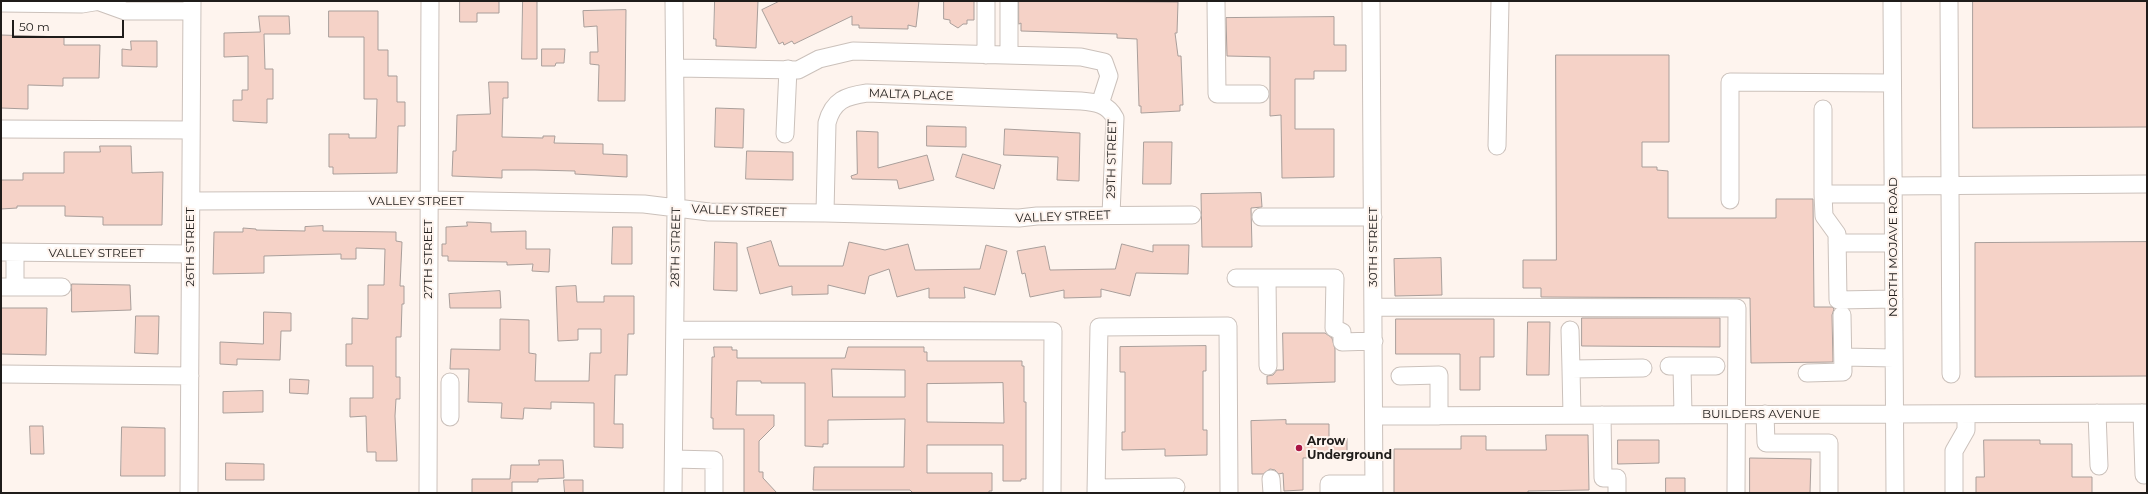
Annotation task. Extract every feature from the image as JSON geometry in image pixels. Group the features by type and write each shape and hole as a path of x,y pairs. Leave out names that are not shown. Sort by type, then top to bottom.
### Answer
{"street":[{"path":"1,3 32,2 82,4 100,1 125,11 192,6"},
{"name":"27TH STREET","path":"428,493 430,1"},
{"name":"28TH STREET","path":"673,493 676,209 676,68 674,1"},
{"path":"1216,1 1217,94 1260,94"},
{"name":"30TH STREET","path":"1371,1 1374,489"},
{"path":"1497,146 1500,1"},
{"name":"NORTH MOJAVE ROAD","path":"1892,1 1895,493"},
{"path":"1949,1 1951,374"},
{"path":"986,55 986,5 1009,6 1009,55"},
{"name":"26TH STREET","path":"189,493 192,6"},
{"name":"29TH STREET","path":"676,68 798,70 819,59 853,51 1081,57 1104,62 1109,76 1100,104 1112,112 1115,118 1111,215"},
{"path":"785,134 788,69"},
{"path":"1730,200 1730,82 1892,83"},
{"name":"MALTA PLACE","path":"825,213 827,123 835,105 848,97 867,93 1081,101 1100,104"},
{"path":"1823,109 1824,216 1836,234 1838,300 1894,300"},
{"path":"1,129 191,130"},
{"path":"1823,194 1950,186 2147,184"},
{"name":"VALLEY STREET","path":"191,201 428,200 644,204 709,212 825,213 1018,218 1037,216 1192,215"},
{"path":"1261,217 1373,217"},
{"path":"1837,243 1893,243"},
{"name":"VALLEY STREET","path":"8,252 190,254"},
{"path":"8,252 8,287 62,287"},
{"path":"1236,278 1335,278 1334,328 1342,332 1342,342 1374,341"},
{"path":"1267,278 1268,366"},
{"path":"1374,308 1737,308 1736,493"},
{"path":"1807,373 1843,372 1842,315"},
{"path":"1176,487 1096,490 1099,327 1228,326 1229,493"},
{"path":"674,330 1052,331 1052,493"},
{"path":"1570,330 1572,415"},
{"path":"1843,357 1894,358"},
{"path":"1682,414 1676,366 1716,366"},
{"path":"1571,369 1643,368"},
{"path":"1,374 190,376"},
{"path":"1400,376 1439,375 1440,416"},
{"path":"428,397 450,390 450,417"},
{"path":"2097,413 2099,466"},
{"path":"2144,475 2145,413"},
{"name":"BUILDERS AVENUE","path":"1374,416 2145,413"},
{"path":"1766,414 1766,443 1829,443 1829,493"},
{"path":"1954,493 1954,451 1966,430 1966,414"},
{"path":"1602,415 1603,478 1617,478 1617,493"},
{"path":"674,460 714,460 714,493"},
{"path":"1329,493 1329,484 1374,489"}],"building":[{"path":"460,1 499,1 499,13 477,13 477,22 460,22"},
{"path":"523,1 537,1 537,59 522,59"},
{"path":"715,1 758,1 756,48 716,46 716,39 714,39"},
{"path":"780,1 919,1 916,27 908,25 908,29 859,28 859,25 852,25 852,16 794,44 792,41 784,45 783,42 779,44 762,10"},
{"path":"944,1 974,1 974,20 967,20 967,24 963,24 958,28 950,23 950,20 944,19"},
{"path":"1019,1 1178,2 1177,33 1175,33 1178,56 1181,56 1183,105 1180,105 1180,111 1141,113 1141,106 1139,106 1137,39 1117,38 1117,34 1021,31 1021,23 1019,24"},
{"path":"1973,1 2147,1 2147,127 1973,128"},
{"path":"626,10 625,101 598,101 599,65 590,64 590,52 598,52 597,26 584,27 583,11"},
{"path":"329,11 378,11 378,50 388,50 388,76 397,76 397,102 405,102 405,126 398,126 397,173 333,174 333,167 329,167 329,134 349,134 349,138 376,138 377,99 364,99 364,37 329,37"},
{"path":"259,16 289,16 290,34 264,34 265,69 273,69 273,99 267,99 267,123 233,121 233,100 242,100 242,90 248,90 248,56 224,57 224,33 260,32"},
{"path":"1334,17 1334,45 1346,45 1346,71 1314,71 1314,79 1295,79 1295,129 1334,129 1334,177 1282,178 1281,115 1270,116 1270,57 1227,56 1226,18"},
{"path":"1,35 64,37 64,45 100,45 99,78 63,78 63,86 28,85 28,109 1,108"},
{"path":"131,41 157,41 157,67 122,66 122,49 131,50"},
{"path":"542,49 565,49 564,63 556,63 555,66 542,66"},
{"path":"1556,55 1669,55 1669,142 1642,142 1642,167 1657,167 1657,170 1668,171 1668,218 1776,218 1776,199 1813,199 1814,307 1832,307 1834,309 1832,315 1833,362 1751,363 1750,298 1541,297 1541,288 1523,288 1523,260 1556,260"},
{"path":"489,82 508,82 508,98 503,98 502,137 543,138 543,136 555,136 554,143 603,144 603,154 627,155 627,177 575,174 575,171 535,170 502,170 502,178 452,176 453,151 456,151 457,115 490,114"},
{"path":"716,108 744,109 743,148 715,147"},
{"path":"927,126 966,127 966,147 927,146"},
{"path":"1005,129 1080,133 1079,181 1057,180 1058,157 1004,155"},
{"path":"857,131 878,132 878,168 927,155 934,180 899,189 897,180 852,179 851,176 857,174"},
{"path":"1144,142 1172,142 1171,184 1143,184"},
{"path":"100,146 131,146 132,173 163,172 162,225 103,225 103,217 65,216 65,206 17,206 17,208 1,209 1,180 23,180 23,173 64,173 64,152 100,152"},
{"path":"747,151 793,152 793,180 746,179"},
{"path":"963,154 1001,165 994,189 956,177"},
{"path":"1261,193 1262,207 1251,208 1252,247 1202,247 1201,194"},
{"path":"467,222 491,223 491,232 526,231 526,249 550,249 549,272 532,271 533,264 507,265 507,262 448,261 448,256 442,256 442,244 446,244 446,227 467,226"},
{"path":"323,226 323,231 396,232 396,241 402,242 400,286 404,286 404,304 402,304 401,337 396,337 396,377 400,377 400,399 396,399 395,416 397,461 376,461 376,452 367,452 366,416 350,417 350,398 373,398 373,366 346,366 346,344 352,344 352,318 368,319 368,285 384,285 385,249 356,248 356,259 341,259 341,254 264,256 264,273 213,274 214,232 243,232 243,228 256,230 305,231 305,227"},
{"path":"613,227 632,227 632,264 612,264"},
{"path":"771,241 779,266 843,266 849,242 885,250 908,244 915,270 980,269 986,245 1007,251 995,295 964,287 965,298 929,298 929,288 897,297 889,269 869,276 865,294 828,285 828,294 792,295 792,286 760,294 747,248"},
{"path":"715,242 737,243 737,291 714,290"},
{"path":"2147,242 2147,376 1975,377 1975,243"},
{"path":"1122,244 1153,252 1153,245 1189,245 1188,274 1136,273 1130,296 1101,289 1101,297 1064,298 1064,290 1030,297 1025,273 1022,274 1017,251 1045,246 1050,270 1115,269"},
{"path":"1441,258 1442,295 1395,296 1394,259"},
{"path":"72,284 130,285 131,310 72,312"},
{"path":"576,286 577,302 604,302 604,296 634,296 634,334 628,334 627,375 615,375 614,424 623,424 623,448 594,447 594,403 551,402 551,409 524,408 523,419 501,418 502,403 468,402 469,369 450,369 451,349 500,350 500,319 529,320 529,353 536,354 535,381 589,381 590,353 601,353 601,329 578,329 578,340 558,341 556,287"},
{"path":"500,291 501,308 450,308 449,294"},
{"path":"1,308 47,308 46,355 1,354"},
{"path":"264,312 291,313 291,331 281,331 280,360 237,359 237,365 220,364 220,342 263,344"},
{"path":"136,316 159,316 158,354 135,353"},
{"path":"1582,318 1720,318 1720,347 1582,346"},
{"path":"1396,319 1494,319 1494,357 1480,357 1480,390 1460,390 1460,354 1396,354"},
{"path":"1528,322 1550,322 1549,375 1527,375"},
{"path":"1283,333 1325,333 1332,338 1335,349 1335,382 1267,384 1267,376 1273,375 1277,370 1283,370"},
{"path":"1206,346 1206,371 1203,371 1203,430 1207,430 1207,455 1165,456 1165,449 1122,450 1122,432 1125,432 1125,372 1120,372 1120,347"},
{"path":"714,347 732,347 732,350 737,350 737,358 845,358 848,347 924,347 924,352 927,352 927,361 1022,361 1022,366 1024,366 1024,402 1026,402 1026,479 1021,479 1021,481 1003,481 1003,445 927,445 927,473 992,473 992,491 989,491 989,493 913,493 910,490 813,490 814,467 904,467 905,419 828,420 828,444 823,444 823,447 805,446 805,383 761,383 761,381 737,381 736,415 774,415 774,426 759,441 759,472 763,472 763,478 777,493 744,493 744,429 713,429 713,418 711,418 712,357 714,357","holes":["832,369 905,370 905,397 833,397","1003,383 1004,423 927,422 927,384"]},
{"path":"290,379 309,380 308,394 290,393"},
{"path":"263,391 263,412 223,413 223,392"},
{"name":"Arrow Underground","path":"1286,420 1286,424 1329,424 1329,438 1347,438 1347,457 1303,458 1303,490 1284,491 1283,473 1279,474 1275,470 1270,469 1263,474 1252,474 1251,421"},
{"path":"30,426 43,426 44,454 31,454"},
{"path":"122,427 165,428 165,476 121,476"},
{"path":"1546,435 1588,435 1589,490 1528,491 1528,493 1394,493 1394,449 1461,449 1461,436 1486,436 1486,450 1546,450"},
{"path":"1618,440 1659,440 1659,463 1618,464"},
{"path":"1984,440 2040,440 2040,444 2072,444 2072,477 2092,477 2092,493 1976,493 1976,477 1984,477"},
{"path":"1750,458 1811,459 1810,493 1750,493"},
{"path":"539,460 563,460 564,478 538,479 538,482 512,482 512,493 472,493 472,479 510,479 511,465 539,465"},
{"path":"226,463 264,464 264,480 226,480"},
{"path":"1666,478 1685,478 1685,493 1666,493"},
{"path":"564,480 583,480 583,493 565,493"}],"place":[{"name":"Arrow Underground","path":"1299,448"}]}
